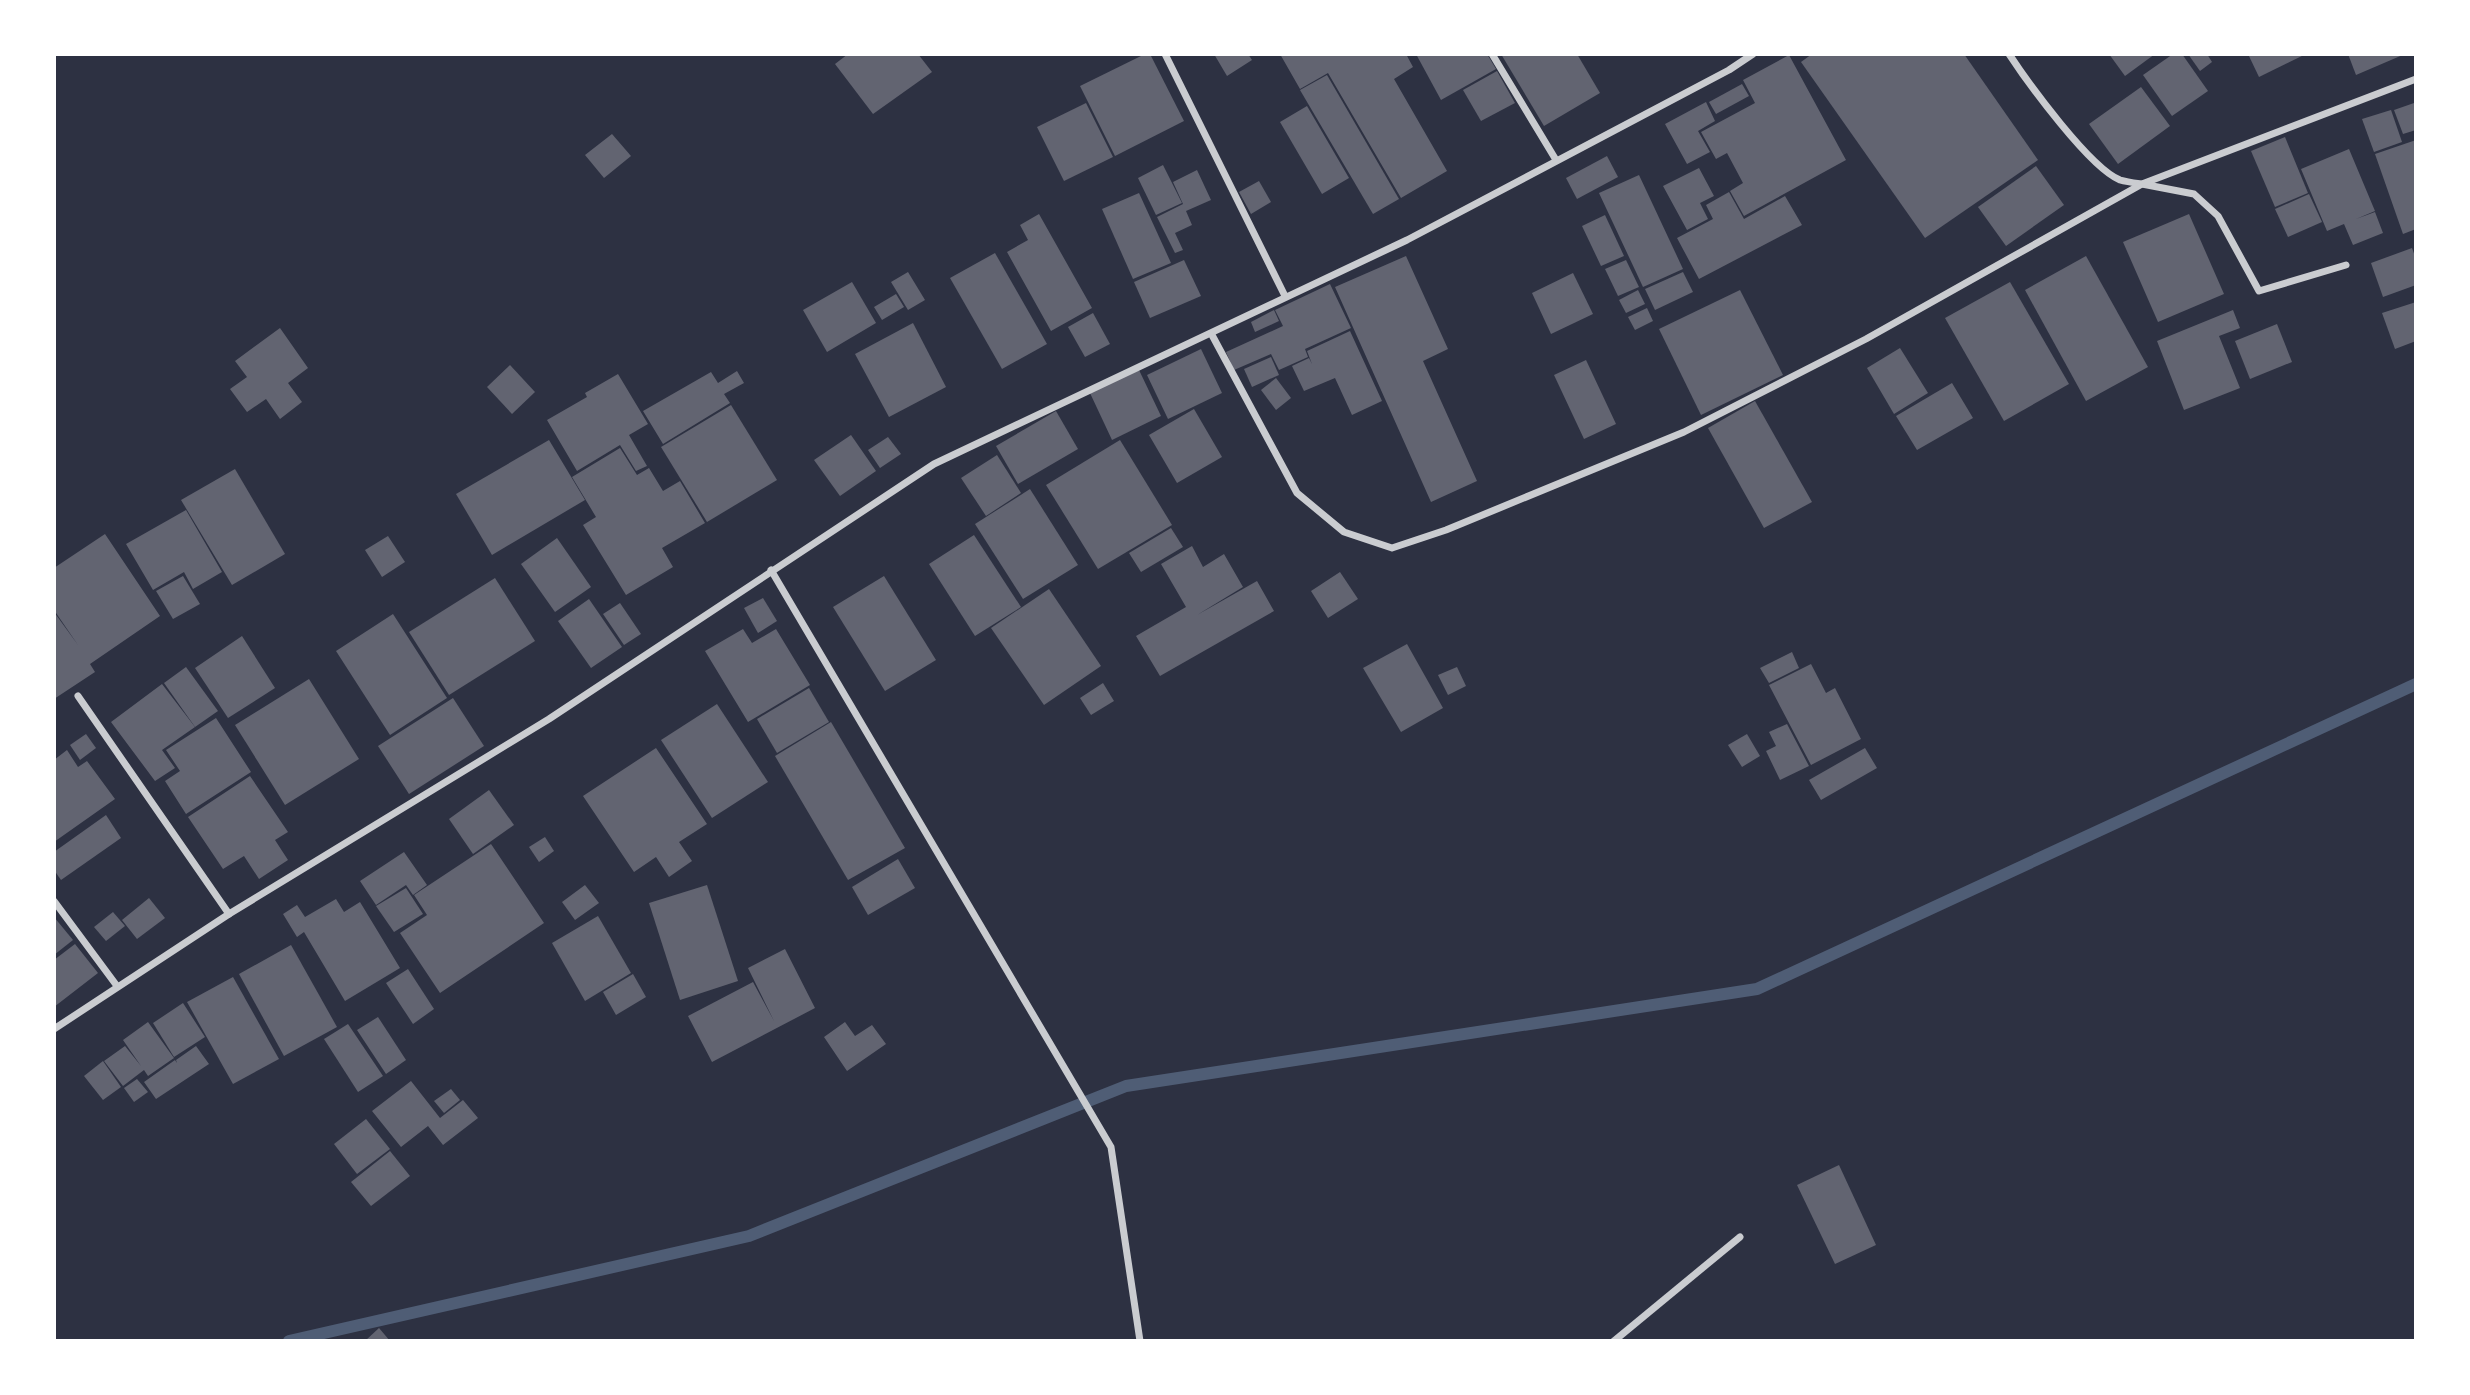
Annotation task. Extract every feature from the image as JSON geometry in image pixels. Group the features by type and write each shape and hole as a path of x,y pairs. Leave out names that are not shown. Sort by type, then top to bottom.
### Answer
{"street":[{"path":"1164,54 1285,296"},
{"path":"1492,54 1556,160"},
{"path":"54,1029 229,914 550,719 934,464 1212,335 1285,296 1407,240 1729,70 1753,54"},
{"path":"2009,54 2028,82 2092,159 2118,179 2194,194 2218,216 2259,291 2346,265"},
{"path":"1212,335 1297,493 1344,532 1392,548 1446,530 1684,432 1866,339 2142,184 2416,79"},
{"path":"771,570 1111,1146 1140,1341"},
{"path":"78,696 229,914"},
{"path":"54,901 117,986"},
{"path":"1614,1341 1740,1237"}],"building":[{"path":"848,54 918,54 932,72 873,114 835,64"},
{"path":"1150,54 1184,121 1115,156 1080,86"},
{"path":"1214,54 1248,54 1252,60 1227,76"},
{"path":"1280,54 1406,54 1413,67 1394,79 1447,171 1401,198 1328,73 1300,89"},
{"path":"1416,54 1487,54 1496,69 1441,100"},
{"path":"1501,54 1577,54 1600,93 1544,126"},
{"path":"1812,54 1964,54 2038,160 1925,238 1801,62"},
{"path":"2109,54 2155,54 2125,76"},
{"path":"2173,54 2182,54 2208,91 2172,116 2143,75"},
{"path":"2188,54 2207,54 2212,62 2200,71"},
{"path":"2248,54 2306,54 2259,77"},
{"path":"2348,54 2405,54 2356,75"},
{"path":"1789,55 1846,160 1744,216 1730,191 1743,183 1727,153 1716,159 1701,132 1755,103 1743,80"},
{"path":"1497,71 1515,103 1481,121 1463,90"},
{"path":"1327,75 1399,199 1373,214 1300,90"},
{"path":"1742,84 1749,96 1716,114 1709,102"},
{"path":"2141,87 2170,126 2118,164 2089,124"},
{"path":"1706,102 1715,121 1698,131 1710,152 1687,164 1665,124"},
{"path":"1086,103 1113,157 1064,181 1037,127"},
{"path":"2414,103 2416,130 2403,134 2394,110"},
{"path":"1307,106 1349,178 1322,194 1280,122"},
{"path":"2391,110 2402,142 2374,152 2362,119"},
{"path":"612,134 631,156 604,178 585,155"},
{"path":"2285,137 2308,193 2275,207 2251,151"},
{"path":"2416,140 2416,229 2403,234 2375,154"},
{"path":"2349,149 2375,211 2356,219 2375,212 2383,233 2353,245 2344,224 2327,231 2301,169"},
{"path":"1607,156 1618,177 1577,199 1566,178"},
{"path":"1163,165 1182,203 1156,215 1138,178"},
{"path":"2036,166 2064,205 2006,246 1978,207"},
{"path":"1699,168 1714,196 1700,203 1708,219 1687,230 1663,186"},
{"path":"1197,170 1211,200 1186,211 1192,225 1175,233 1183,250 1175,253 1157,217 1183,204 1173,182"},
{"path":"1639,175 1683,269 1643,287 1599,193"},
{"path":"1259,181 1271,202 1251,214 1239,192"},
{"path":"1729,192 1744,219 1785,196 1802,225 1699,279 1677,238 1713,219 1706,205"},
{"path":"1139,193 1171,263 1133,279 1102,209"},
{"path":"2309,194 2322,222 2288,237 2275,209"},
{"path":"1039,214 1092,308 1051,331 1007,252 1028,240 1020,225"},
{"path":"2189,214 2224,294 2158,322 2123,242"},
{"path":"1605,215 1624,256 1601,266 1582,226"},
{"path":"2412,248 2416,259 2416,285 2383,297 2371,263"},
{"path":"995,253 1047,344 1002,369 950,278"},
{"path":"1406,256 1448,349 1423,361 1477,481 1431,502 1335,287"},
{"path":"2086,256 2148,367 2086,401 2025,290"},
{"path":"1184,260 1201,296 1150,318 1134,282"},
{"path":"1626,260 1639,287 1618,296 1605,269"},
{"path":"908,272 925,300 908,310 891,282"},
{"path":"1683,272 1693,292 1655,310 1645,289"},
{"path":"1573,273 1593,314 1551,334 1532,293"},
{"path":"852,282 876,323 827,352 803,310"},
{"path":"2010,282 2069,384 2004,421 1945,318"},
{"path":"1330,284 1351,328 1305,349 1308,357 1279,370 1271,354 1234,370 1226,352 1283,326 1275,310"},
{"path":"1638,290 1645,304 1626,313 1619,300"},
{"path":"1740,290 1783,375 1701,415 1659,329"},
{"path":"896,294 904,307 882,320 874,307"},
{"path":"2416,302 2416,341 2395,349 2382,313"},
{"path":"1647,308 1653,321 1635,330 1628,317"},
{"path":"1274,310 1279,321 1255,332 1251,322"},
{"path":"2233,310 2240,328 2219,336 2240,388 2184,410 2157,341"},
{"path":"1093,313 1110,344 1085,357 1068,327"},
{"path":"913,323 946,387 889,417 855,354"},
{"path":"2277,324 2292,362 2250,379 2235,341"},
{"path":"280,328 308,368 288,383 302,402 280,419 266,399 247,412 230,389 247,377 235,361"},
{"path":"1350,331 1382,401 1352,415 1335,378 1304,391 1292,366 1309,358 1312,364 1307,351"},
{"path":"1900,348 1928,393 1894,414 1867,368"},
{"path":"1201,349 1222,393 1168,419 1147,375"},
{"path":"1271,357 1279,375 1252,387 1244,369"},
{"path":"1586,360 1616,424 1584,439 1554,375"},
{"path":"510,365 535,392 512,414 487,387"},
{"path":"1139,370 1161,416 1112,440 1090,393"},
{"path":"737,371 744,383 724,394 730,403 663,444 643,411 711,372 718,383"},
{"path":"618,374 648,424 629,435 647,466 636,471 620,445 577,471 547,420 587,397 585,393"},
{"path":"1276,378 1291,398 1276,410 1261,390"},
{"path":"1952,383 1973,418 1917,450 1896,416"},
{"path":"1755,401 1812,502 1764,528 1708,428"},
{"path":"731,405 777,480 707,522 661,447"},
{"path":"1194,409 1222,457 1177,483 1149,435"},
{"path":"1056,411 1078,449 1018,484 996,446"},
{"path":"851,435 876,471 840,496 814,460"},
{"path":"888,437 901,454 880,468 868,450"},
{"path":"549,440 585,500 492,555 456,494"},
{"path":"1120,440 1172,525 1098,569 1046,485"},
{"path":"620,448 637,475 649,468 663,491 680,481 705,523 662,548 673,567 626,595 583,525 596,517 572,477"},
{"path":"997,455 1021,493 986,516 961,478"},
{"path":"235,469 285,554 232,585 181,500"},
{"path":"1030,489 1078,565 1023,599 975,524"},
{"path":"186,510 222,572 193,589 184,572 153,590 126,544"},
{"path":"1171,528 1183,547 1141,572 1129,553"},
{"path":"105,534 160,616 90,664 95,672 54,699 54,612 78,645 54,610 54,568"},
{"path":"974,535 1021,607 975,636 929,564"},
{"path":"388,536 405,562 382,577 365,550"},
{"path":"557,538 591,587 555,612 521,564"},
{"path":"1192,546 1203,567 1224,554 1243,587 1197,615 1257,581 1274,611 1160,676 1136,636 1186,607 1161,564"},
{"path":"1340,572 1358,599 1328,618 1311,591"},
{"path":"183,576 200,604 173,619 156,591"},
{"path":"884,576 936,660 885,691 833,607"},
{"path":"495,578 535,641 449,695 409,632"},
{"path":"1049,589 1101,666 1044,705 991,628"},
{"path":"763,598 777,621 758,633 744,608"},
{"path":"589,599 622,647 591,668 558,621"},
{"path":"620,603 641,634 624,645 603,614"},
{"path":"393,614 447,698 390,735 336,651"},
{"path":"743,629 752,643 776,629 810,685 748,722 705,651"},
{"path":"242,636 275,688 228,718 195,668"},
{"path":"1407,644 1443,708 1401,732 1363,668"},
{"path":"1792,652 1799,668 1769,683 1760,668"},
{"path":"1811,664 1826,693 1835,688 1861,739 1811,765 1769,685"},
{"path":"186,667 218,711 195,727 164,683"},
{"path":"1457,667 1466,686 1448,695 1438,675"},
{"path":"309,679 359,759 285,805 235,725"},
{"path":"1103,683 1114,701 1091,715 1080,698"},
{"path":"162,684 195,727 162,750 175,768 155,781 111,722"},
{"path":"809,688 829,722 777,753 757,719"},
{"path":"453,698 484,746 409,794 378,746"},
{"path":"717,704 768,782 712,818 661,740"},
{"path":"216,718 251,772 186,814 165,781 180,771 166,750"},
{"path":"831,722 905,848 848,880 775,756"},
{"path":"1787,724 1809,766 1780,780 1766,751 1776,746 1769,732"},
{"path":"86,734 96,748 80,760 70,745"},
{"path":"1747,734 1760,756 1742,767 1728,745"},
{"path":"656,748 707,824 679,842 692,861 669,877 656,857 634,872 583,796"},
{"path":"1865,748 1877,768 1821,800 1809,780"},
{"path":"67,750 78,767 87,761 115,799 54,842 54,760"},
{"path":"250,776 288,832 275,840 288,860 259,879 244,856 223,869 188,817"},
{"path":"489,790 514,825 473,854 449,819"},
{"path":"106,815 121,838 61,880 54,870 54,852"},
{"path":"545,837 554,851 539,862 529,847"},
{"path":"491,844 544,923 440,993 400,933 427,915 414,895"},
{"path":"404,852 427,885 413,895 406,885 376,905 360,881"},
{"path":"898,859 915,888 868,915 852,887"},
{"path":"585,885 599,903 575,920 562,902"},
{"path":"707,885 738,981 680,1000 649,903"},
{"path":"406,888 423,914 394,932 376,906"},
{"path":"149,898 165,918 137,939 122,920"},
{"path":"336,899 344,912 360,902 400,968 345,1001 304,932 297,937 283,914 297,905 305,917"},
{"path":"113,912 125,926 106,941 94,927"},
{"path":"598,916 631,973 585,1001 552,943"},
{"path":"54,917 73,940 54,955"},
{"path":"75,944 98,973 54,1007 54,960"},
{"path":"291,945 337,1027 284,1056 239,974"},
{"path":"785,949 815,1008 712,1062 688,1016 753,982 774,1021 748,968"},
{"path":"408,969 434,1009 413,1024 386,983"},
{"path":"633,974 646,997 616,1015 603,992"},
{"path":"233,977 279,1059 233,1084 187,1002"},
{"path":"183,1003 205,1037 174,1057 153,1023"},
{"path":"378,1017 406,1060 386,1074 357,1030"},
{"path":"148,1022 174,1058 148,1076 144,1070 123,1086 104,1061 125,1046 141,1066 123,1040"},
{"path":"845,1022 855,1036 872,1025 886,1044 847,1071 824,1037"},
{"path":"348,1024 383,1076 358,1092 324,1039"},
{"path":"196,1046 209,1064 156,1099 144,1082 175,1060 177,1063 176,1060"},
{"path":"103,1061 121,1087 103,1100 84,1076"},
{"path":"137,1079 148,1092 134,1102 124,1088"},
{"path":"411,1081 440,1118 463,1100 478,1118 443,1145 428,1126 401,1147 372,1111"},
{"path":"451,1089 460,1100 444,1113 434,1101"},
{"path":"366,1119 390,1149 357,1174 334,1144"},
{"path":"390,1151 410,1176 371,1206 351,1182"},
{"path":"1839,1165 1876,1245 1835,1264 1797,1185"},
{"path":"379,1328 390,1341 365,1341"}],"waterway":[{"path":"289,1341 749,1236 1126,1086 1757,989 2416,684"}]}
